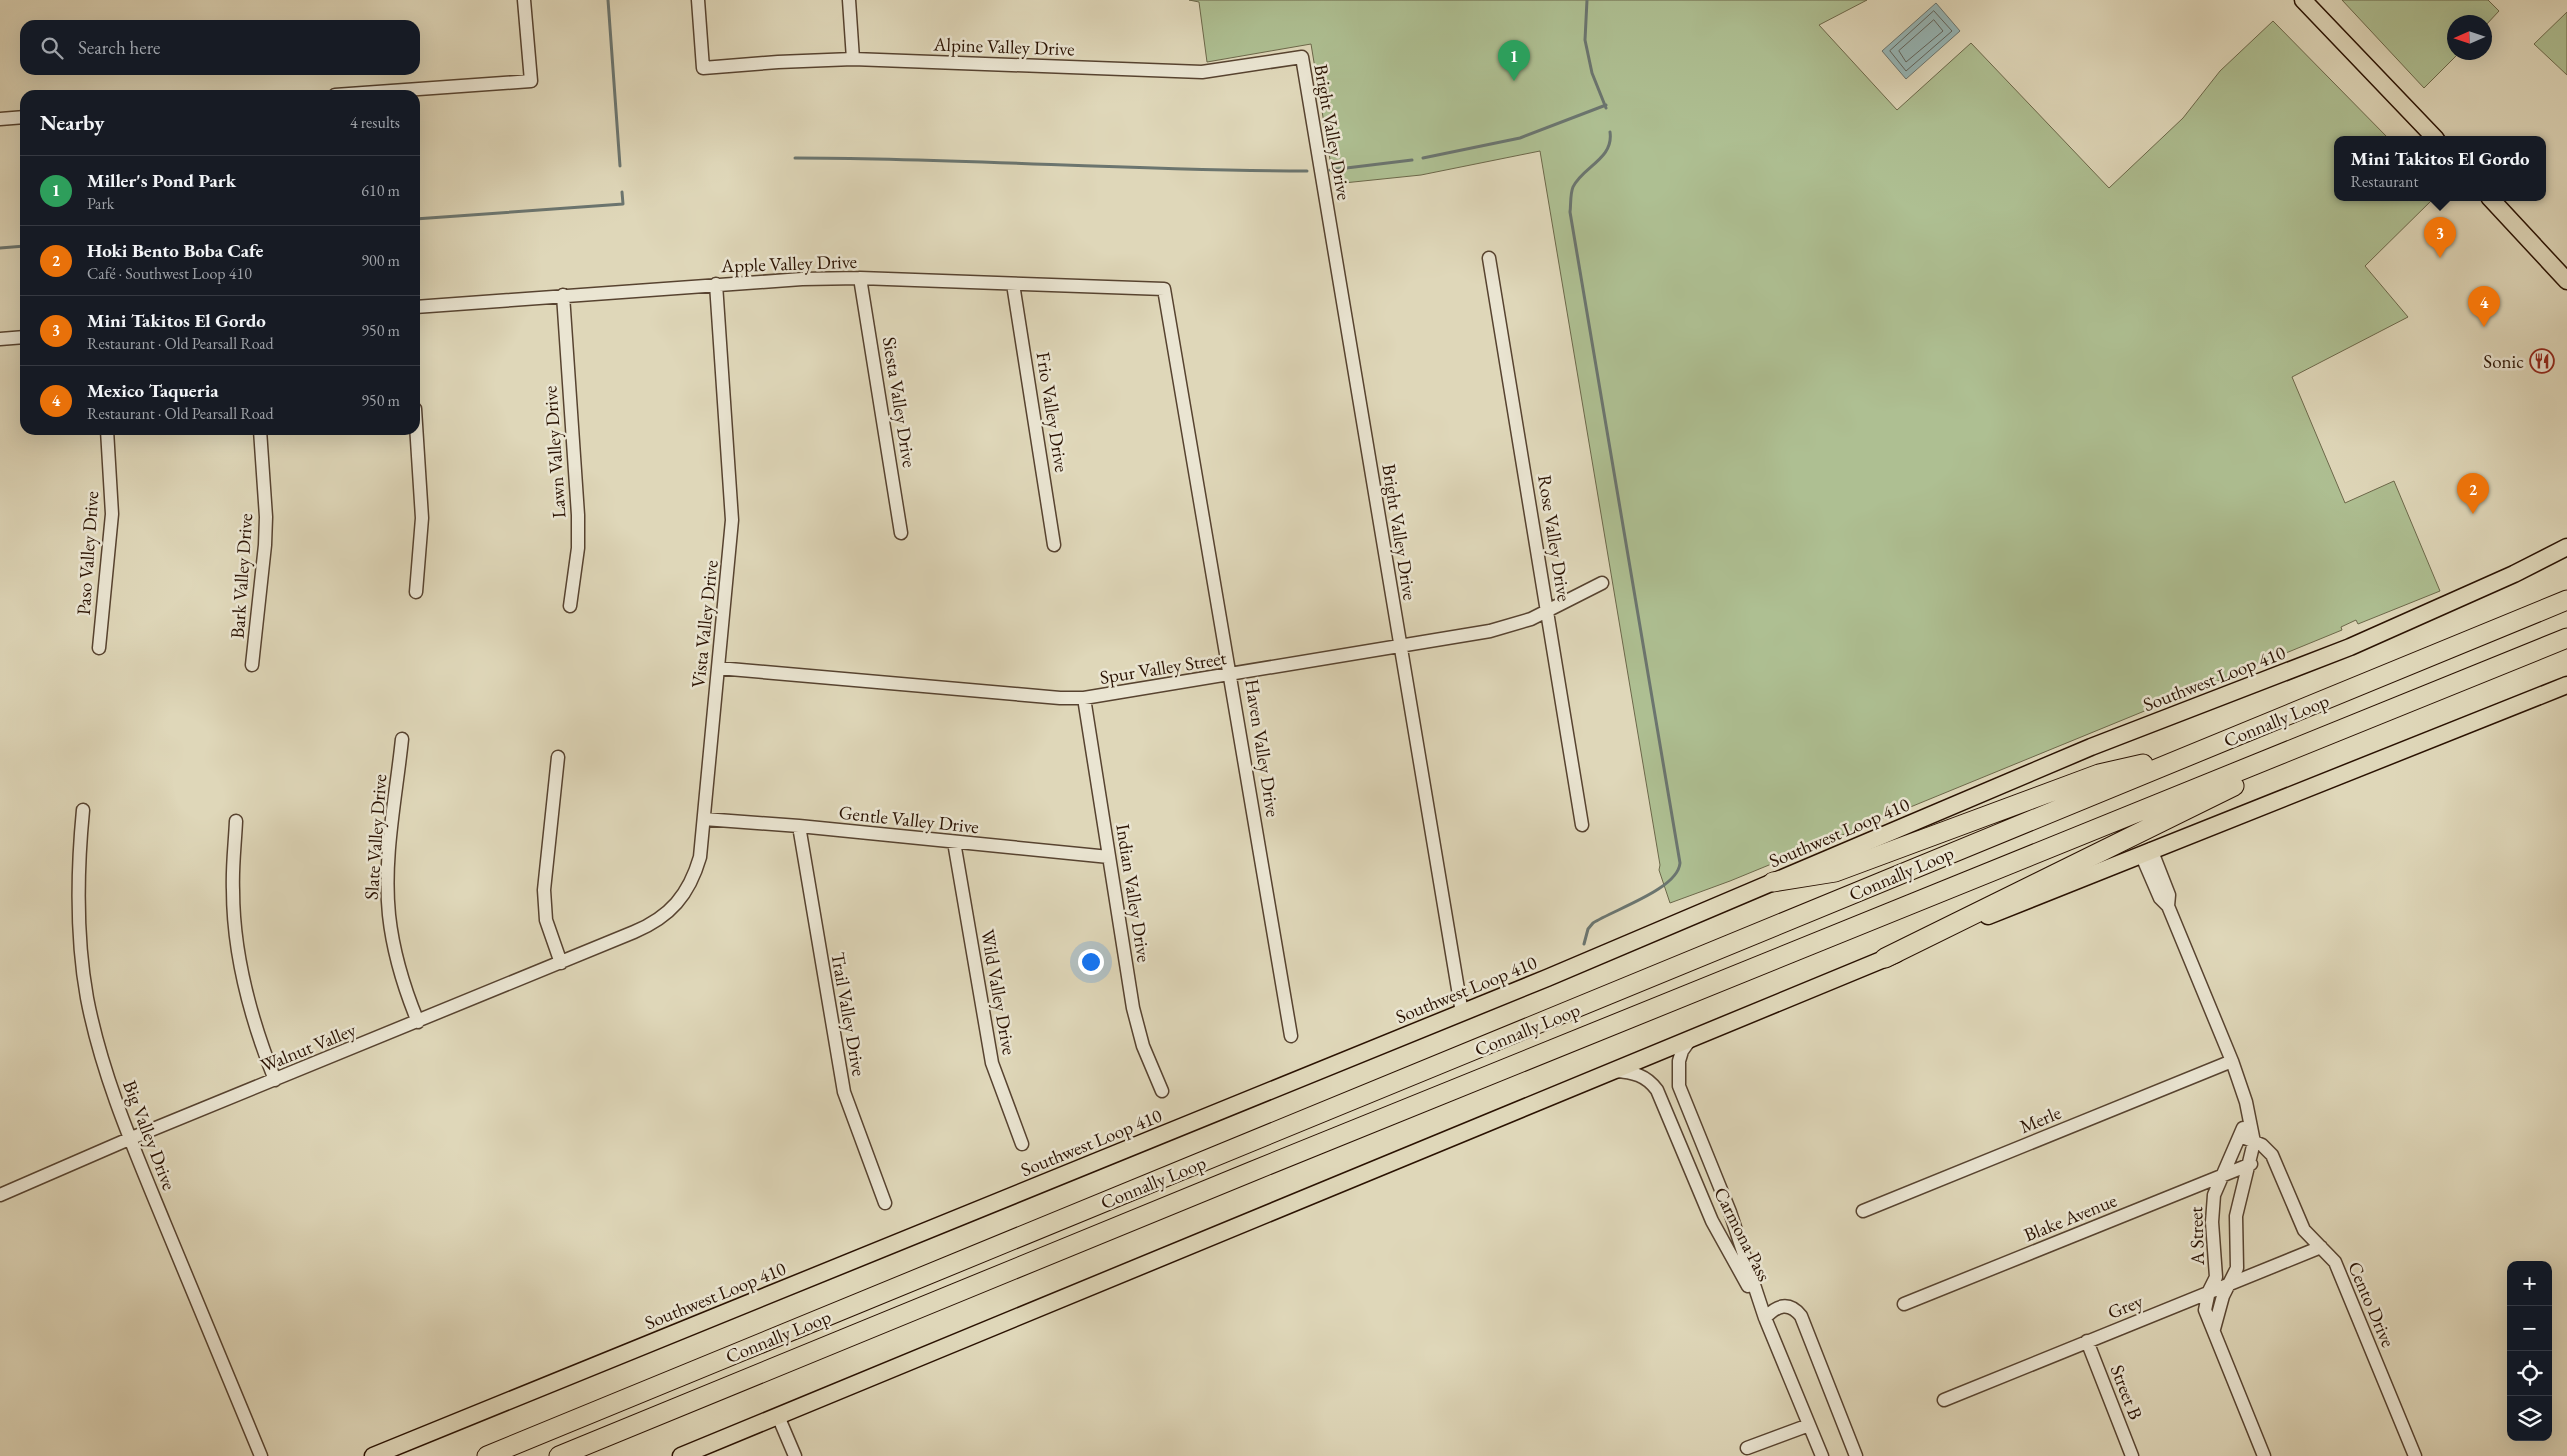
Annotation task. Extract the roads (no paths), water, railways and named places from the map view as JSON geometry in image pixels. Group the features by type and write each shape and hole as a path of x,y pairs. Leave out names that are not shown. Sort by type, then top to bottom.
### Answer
{"highway":[{"name":"Connally Loop","path":"487,1456 2567,600"},
{"name":"Connally Loop","path":"559,1456 1253,1171 2567,638"},
{"path":"1886,958 2269,769 2311,742"},
{"path":"1773,882 1835,872 2099,774 2193,754"}],"main road":[{"path":"2303,0 2433,136"},
{"path":"2493,201 2567,281"},
{"path":"2540,252 2567,263"},
{"name":"Southwest Loop 410","path":"373,1456 1462,1012 2091,747 2350,647 2514,574 2567,547"},
{"path":"681,1456 1238,1227 1452,1135 1615,1071 1692,1037 2146,852 2567,685"}],"street":[{"path":"405,90 531,81 524,0"},
{"name":"Alpine Valley Drive","path":"698,0 703,68 778,62 853,60 1202,72 1302,58"},
{"path":"849,0 853,60"},
{"name":"Bright Valley Drive","path":"1302,58 1462,1012"},
{"path":"0,119 20,117"},
{"name":"Rose Valley Drive","path":"1490,258 1582,825"},
{"name":"Apple Valley Drive","path":"420,307 716,284 860,278 1164,289"},
{"name":"Siesta Valley Drive","path":"860,278 902,533"},
{"name":"Vista Valley Drive","path":"630,934 662,918 685,894 700,858 732,520 716,284"},
{"name":"Frio Valley Drive","path":"1013,284 1054,545"},
{"name":"Haven Valley Drive","path":"1164,289 1232,675 1291,1036"},
{"name":"Lawn Valley Drive","path":"563,295 578,515 578,548 570,606"},
{"path":"0,339 20,337"},
{"name":"Paso Valley Drive","path":"99,648 112,514 107,435"},
{"name":"Bark Valley Drive","path":"252,665 266,545 260,435"},
{"path":"416,592 422,518 417,435"},
{"name":"Spur Valley Street","path":"718,668 1060,698 1084,698 1232,675 1512,626 1548,611 1602,583"},
{"name":"Indian Valley Drive","path":"1084,698 1133,1008 1143,1046 1162,1091"},
{"name":"Slate Valley Drive","path":"402,739 390,851 389,915 402,977 418,1022"},
{"path":"558,757 544,890 546,920 561,963"},
{"name":"Big Valley Drive","path":"83,810 79,900 87,997 99,1052 130,1139 262,1456"},
{"name":"Gentle Valley Drive","path":"704,819 799,826 1109,858"},
{"path":"236,821 233,890 237,947 246,996 260,1043 275,1080"},
{"name":"Trail Valley Drive","path":"799,826 844,1092 885,1203"},
{"name":"Wild Valley Drive","path":"954,842 992,1063 1022,1144"},
{"name":"A Street","path":"2146,852 2160,898 2168,906 2232,1061 2248,1114 2254,1142 2236,1216 2237,1268 2223,1296 2214,1329"},
{"name":"Walnut Valley","path":"0,1195 130,1139 630,934"},
{"name":"Carmona Pass","path":"1692,1037 1679,1062 1679,1086 1730,1212 1765,1318 1822,1456"},
{"name":"Merle","path":"1863,1211 2232,1061"},
{"name":"Carmona Pass","path":"1615,1071 1637,1074 1651,1081 1657,1090 1712,1221 1765,1318"},
{"name":"A Street","path":"2248,1114 2222,1176 2212,1208 2216,1277 2209,1292 2206,1310 2264,1456"},
{"name":"Cento Drive","path":"2240,1136 2262,1145 2272,1155 2304,1230 2335,1262 2415,1456"},
{"path":"1689,1167 1708,1159"},
{"name":"Blake Avenue","path":"1904,1304 2250,1164"},
{"name":"Grey","path":"1944,1400 2321,1247"},
{"path":"1765,1318 1772,1310 1784,1305 1795,1309 1800,1316 1856,1456"},
{"name":"Street B","path":"2087,1341 2132,1456"},
{"path":"778,1416 795,1456"},
{"path":"1747,1448 1809,1425"}],"water":[{"path":"1936,3 1960,31 1906,79 1882,51"}],"waterway":[{"path":"608,0 620,166"},
{"path":"1587,0 1585,40 1592,73 1606,108"},
{"path":"1423,158 1520,138 1606,105"},
{"path":"1584,944 1588,929 1593,923 1657,890 1677,872 1680,863 1570,212 1573,187 1577,180 1607,149 1610,141 1610,132"},
{"path":"795,158 1307,171"},
{"path":"1330,170 1412,160"},
{"path":"420,219 623,204 622,192"},
{"path":"0,248 20,246"}],"place":[{"name":"Miller's Pond Park","path":"1514,81"},
{"name":"Mini Takitos El Gordo","path":"2440,258"},
{"name":"Mexico Taqueria","path":"2484,327"},
{"name":"Sonic","path":"2542,361"},
{"name":"Hoki Bento Boba Cafe","path":"2473,514"}]}
